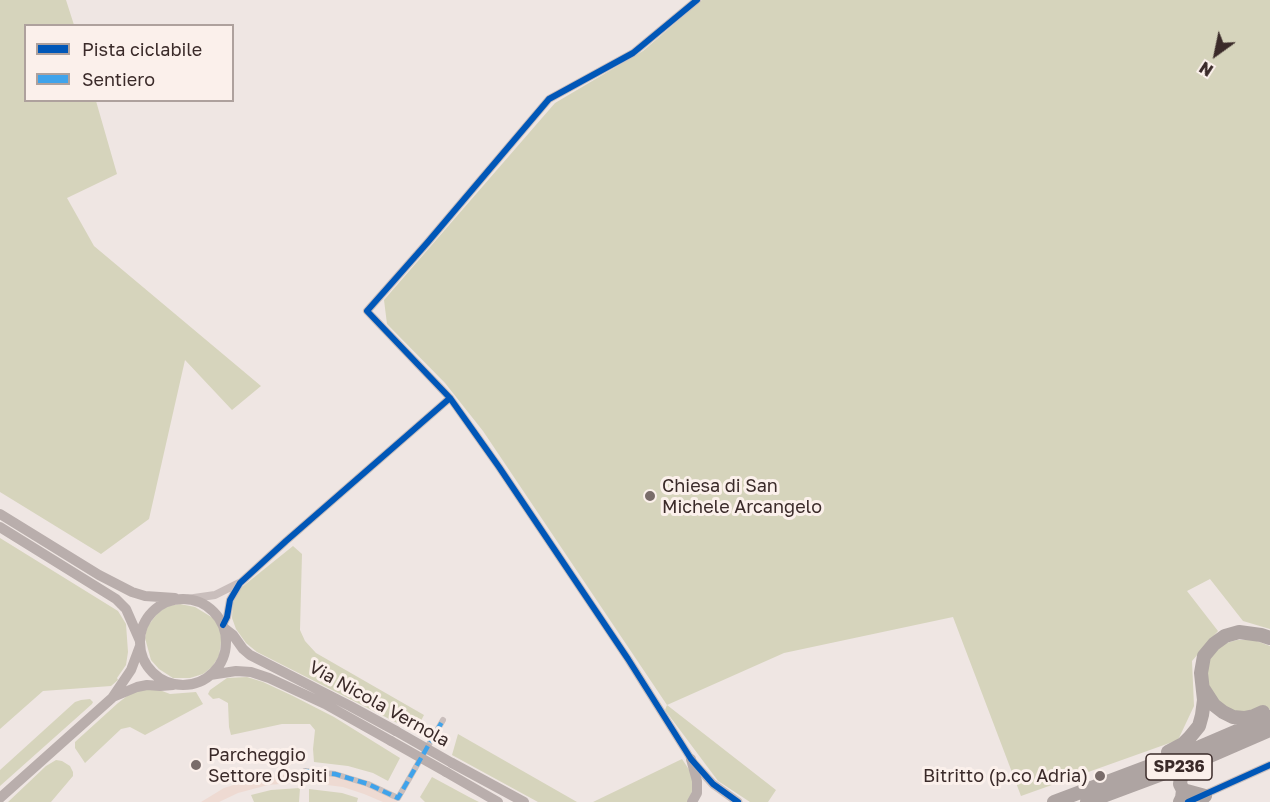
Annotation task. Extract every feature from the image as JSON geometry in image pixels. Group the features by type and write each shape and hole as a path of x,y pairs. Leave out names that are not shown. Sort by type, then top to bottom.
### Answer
{"highway":[{"path":"1137,771 1147,760 1175,749 1190,737 1198,726 1204,700 1202,673 1204,656 1214,644 1225,636 1239,632 1261,634 1270,638"},
{"path":"1202,686 1215,705 1233,717 1254,716 1270,709"},
{"name":"SP236","path":"1054,802 1231,735 1270,717"},
{"path":"1208,799 1184,798 1180,783 1181,777 1188,771 1241,748 1270,730"},
{"name":"SP236","path":"1087,802 1215,754 1270,730"}],"main road":[{"path":"0,514 99,575 132,592 145,596 198,601 217,615 223,627 226,649 223,659 210,675 198,682 188,684 137,687 112,698"},
{"path":"0,527 116,599 126,609 140,643 142,655 152,671 168,682 178,684"},
{"path":"0,798 112,698 131,670 147,617 166,602 183,599"},
{"name":"Via Nicola Vernola","path":"223,627 250,655 350,706 394,736"},
{"name":"Via Nicola Vernola","path":"210,675 236,671 251,672 269,678 394,736 449,767 524,802"},
{"path":"691,759 697,781 697,793 692,802"},
{"name":"Via Nicola Vernola","path":"449,767 498,802"}],"street":[{"path":"697,0 633,53 549,99 367,311 450,398 628,659 691,759 713,784 738,802"},
{"path":"183,599 215,595 240,583 450,398"},
{"path":"223,627 230,600 240,583"},
{"path":"305,771 335,774 368,784 398,798 443,720"},
{"path":"1208,799 1218,789 1270,765"}],"shaded area":[{"path":"0,0 66,0 74,24 24,24 24,102 96,102 117,174 67,198 94,246 261,386 232,410 185,360 149,519 101,554 0,492"},
{"path":"702,0 1270,0 1270,629 1243,621 1210,579 1187,591 1218,631 1192,661 1194,706 1178,740 1021,796 953,617 784,653 667,705 483,431 445,383 387,324 384,300 555,103 643,51"},
{"path":"0,538 118,611 126,624 128,652 126,665 117,678 118,680 111,686 43,691 0,729"},
{"path":"293,546 302,554 300,630 305,641 316,653 424,715 415,732 257,652 246,643 236,629 232,618 233,600 242,587"},
{"path":"180,604 195,607 213,618 221,630 219,656 212,667 203,674 190,678 173,678 159,669 151,660 145,638 147,627 157,614 167,606"},
{"path":"1237,640 1254,640 1270,646 1270,709 1254,716 1233,717 1202,686 1209,659 1223,644"},
{"path":"247,677 263,682 334,717 400,758 388,781 373,773 348,766 314,762 315,730 310,724 282,724 231,735 228,703 219,698 213,699 208,694 227,678"},
{"path":"145,689 157,689 170,694 196,692 203,704 145,735 130,727 121,729 85,763 75,748 75,742 131,693"},
{"path":"90,699 92,704 0,786 0,770 75,702"},
{"path":"667,705 776,790 768,802 750,802 718,781 665,710"},
{"path":"458,734 577,802 538,802 452,755"},
{"path":"682,759 690,771 693,784 688,802 593,802"},
{"path":"56,760 70,766 73,776 51,802 8,802 46,766"},
{"path":"306,774 341,778 381,792 398,802 383,802 343,787 304,782 268,785 238,793 219,802 201,802 224,788 243,782 278,775"},
{"path":"432,777 479,802 425,802 420,797"},
{"path":"300,788 299,802 254,802 251,795 271,790"},
{"path":"309,789 342,793 358,798 357,802 309,802"}],"marked path":[{"path":"305,771 335,774 368,784 398,798 443,720"}],"cycle path":[{"path":"697,0 633,53 549,99 367,311 450,398 628,659 691,759 713,784 738,802"},
{"path":"223,625 230,600 240,583 450,398"},
{"path":"1188,802 1270,765"}],"place":[{"name":"Chiesa di San Michele Arcangelo","path":"650,496"},
{"name":"Parcheggio Settore Ospiti","path":"196,765"},
{"name":"Bitritto (p.co Adria)","path":"1100,776"}]}
